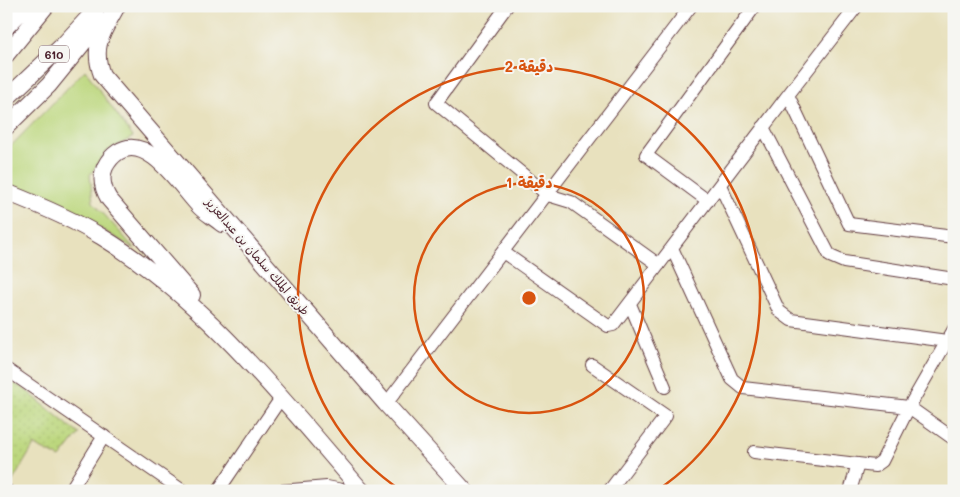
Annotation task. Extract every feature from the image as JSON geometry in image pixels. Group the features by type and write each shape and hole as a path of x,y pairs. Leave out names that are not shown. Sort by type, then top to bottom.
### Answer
{"main road":[{"path":"6,26 27,6"},
{"path":"6,55 46,6"},
{"name":"610","path":"6,99 64,44 99,6"},
{"path":"6,127 49,85 112,6"},
{"name":"طريق الملك سلمان بن عبدالعزيز","path":"117,6 98,43 97,62 102,75 386,404 465,491"},
{"path":"248,243 201,208 148,153 130,148 117,153 106,164 102,179 103,188 109,199 362,491"},
{"path":"6,192 67,218 131,257 186,300 261,375"}],"street":[{"path":"507,6 436,103 548,195 571,202 659,265"},
{"path":"386,404 691,6"},
{"path":"708,201 646,155 754,6"},
{"path":"503,252 608,326 613,325 857,6"},
{"path":"788,95 849,224 954,237"},
{"path":"764,127 830,256 844,262 954,279"},
{"path":"720,185 779,311 791,320 950,343"},
{"path":"672,248 732,379 744,388 909,407 954,439"},
{"path":"630,304 665,387"},
{"path":"754,452 874,466 882,461 909,407 950,343 954,329"},
{"path":"592,365 666,416 609,491"},
{"path":"6,369 183,491"},
{"path":"218,491 281,398"},
{"path":"70,491 104,436"},
{"path":"850,491 858,464"},
{"path":"280,491 327,487 347,491"}],"green space":[{"path":"85,70 133,137 106,152 90,175 93,202 135,249 86,220 6,186 6,151"},
{"path":"6,379 23,388 79,434 60,458 34,445 12,482 6,467"}]}
